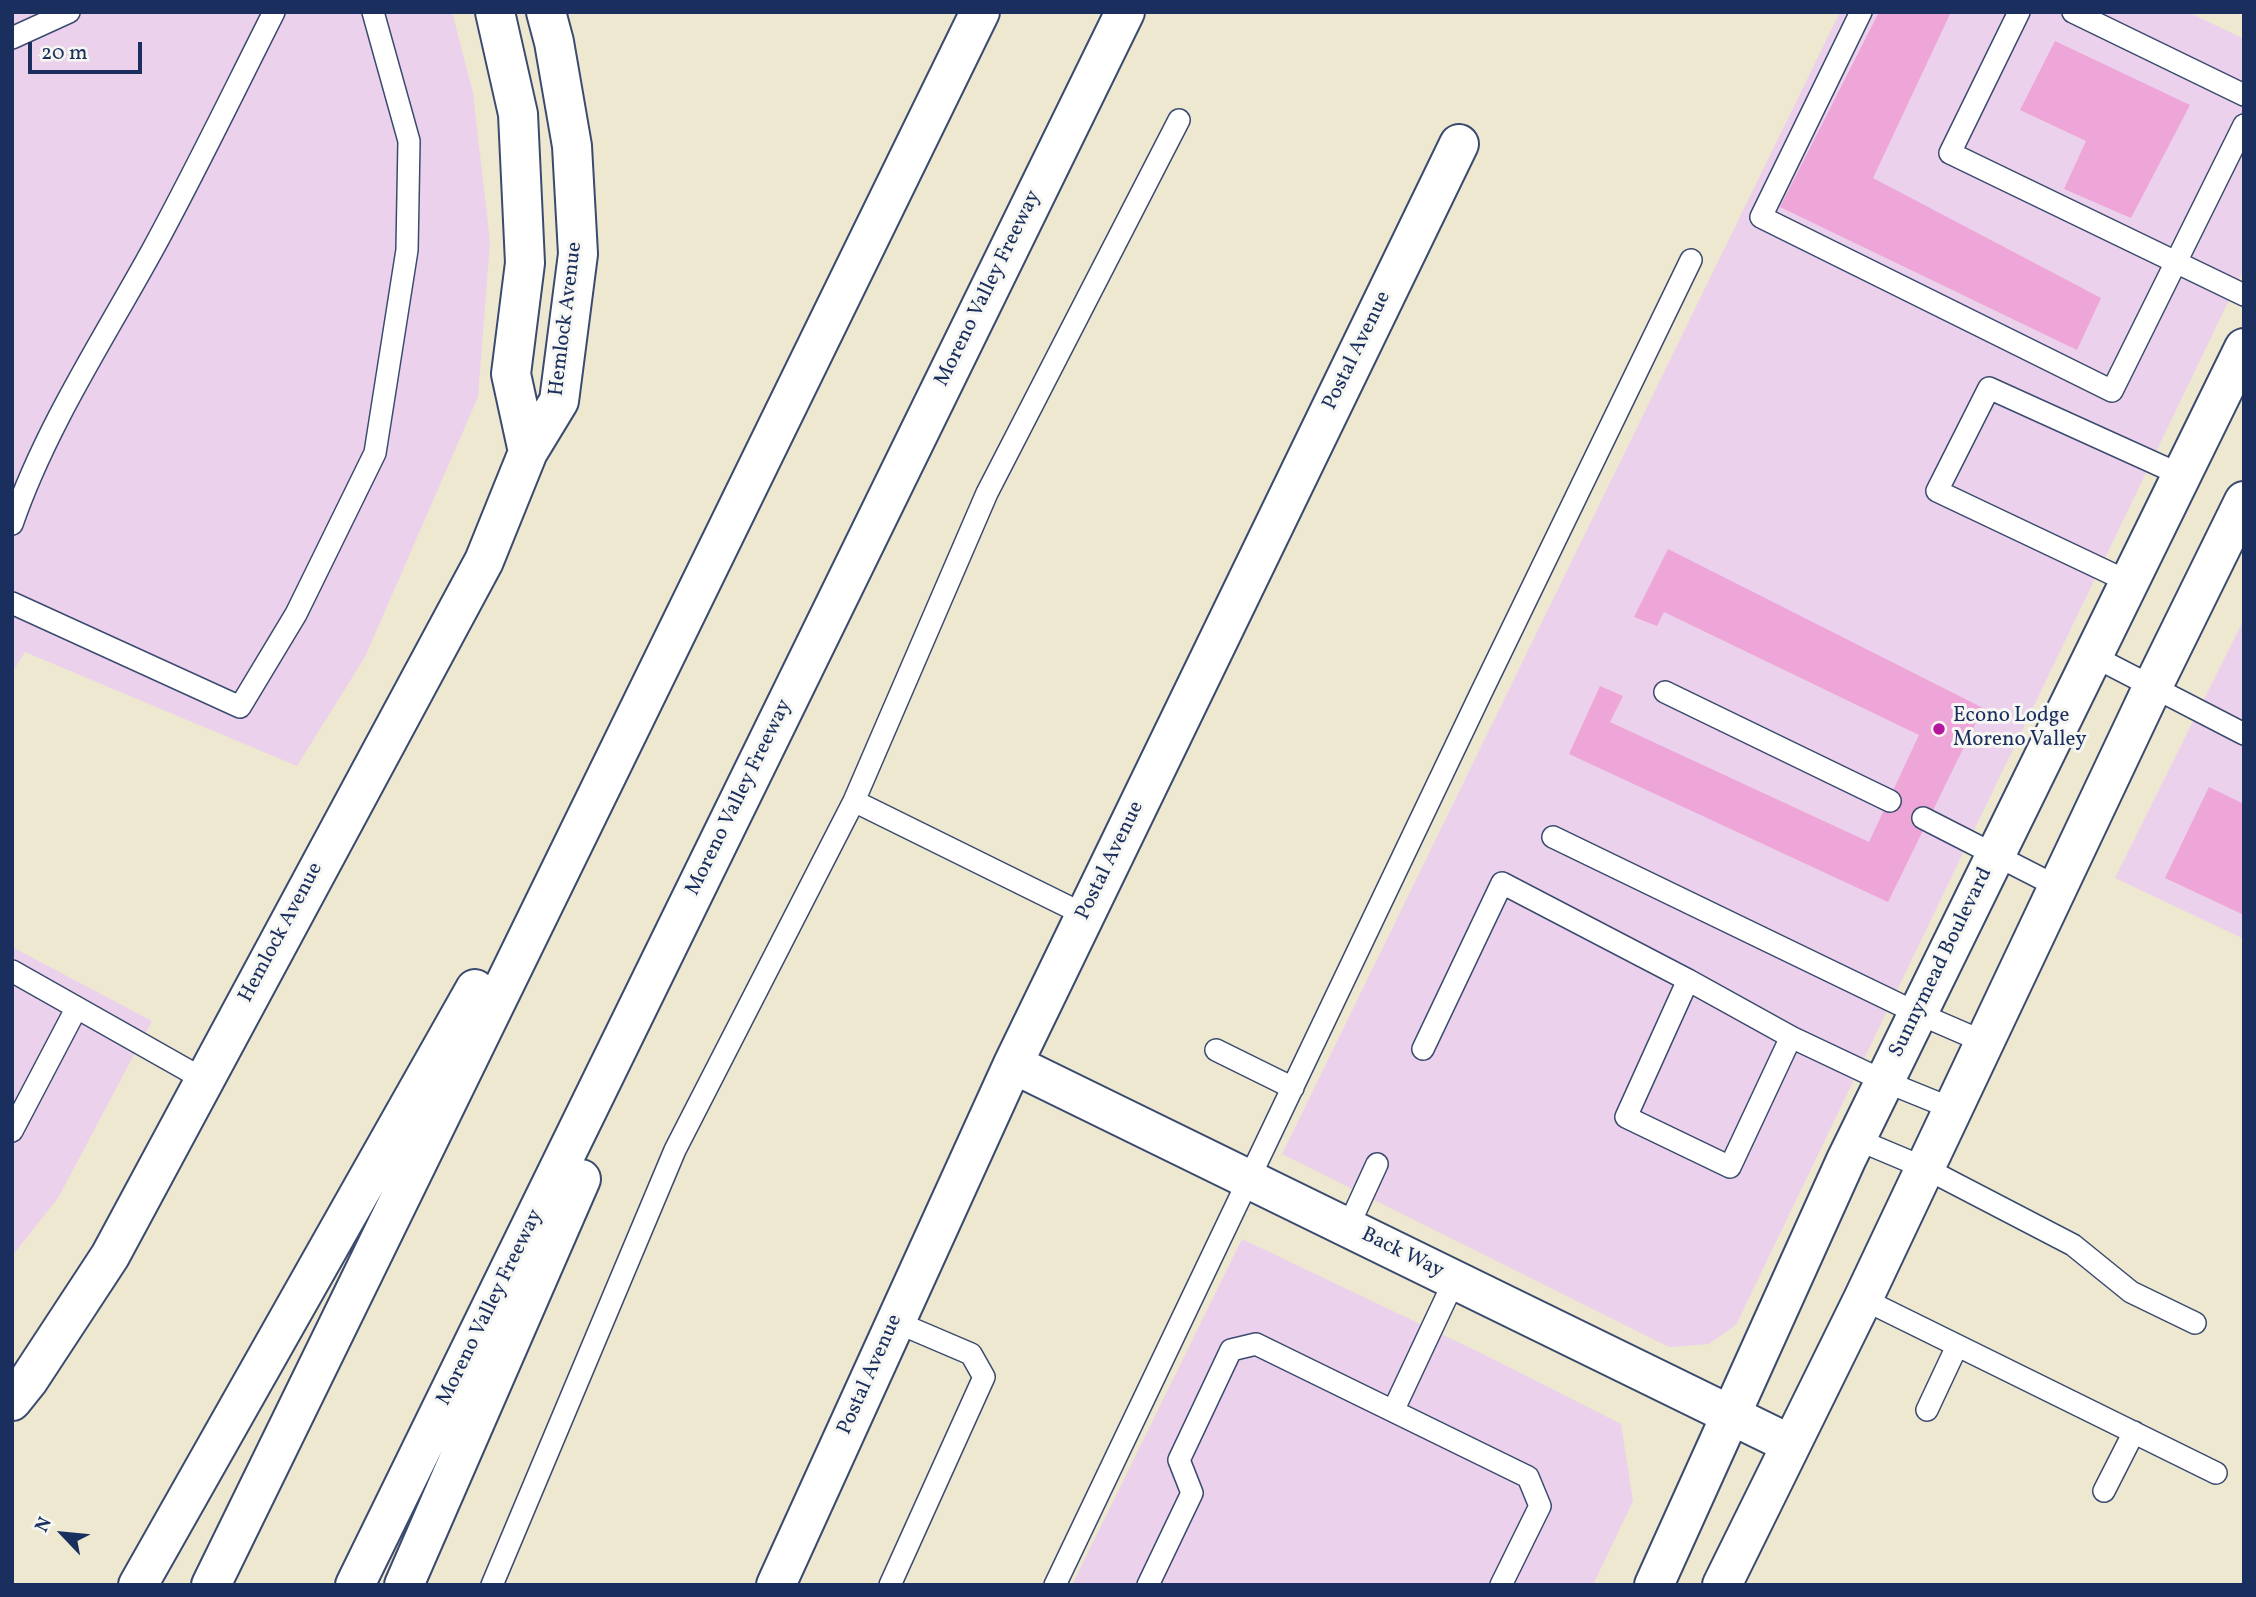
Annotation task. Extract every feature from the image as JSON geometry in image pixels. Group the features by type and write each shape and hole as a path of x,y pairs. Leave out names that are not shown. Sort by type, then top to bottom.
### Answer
{"main road":[{"name":"Hemlock Avenue","path":"495,12 517,114 524,263 511,374 528,452"},
{"name":"Hemlock Avenue","path":"12,1401 110,1256 484,561 528,452 559,401 578,254 572,145 546,12"},
{"path":"211,1585 980,12"},
{"name":"Moreno Valley Freeway","path":"355,1585 1125,12"},
{"name":"Postal Avenue","path":"776,1585 1013,1064 1459,144"},
{"name":"Sunnymead Boulevard","path":"1654,1585 1856,1139 2181,475 2239,371"},
{"path":"1722,1585 1863,1299 2153,686 2244,501"},
{"path":"138,1585 669,647"},
{"path":"404,1585 786,704"},
{"name":"Back Way","path":"1013,1064 1790,1444"}],"lane":[{"path":"12,38 69,12"},
{"path":"12,524 67,397 153,249 274,12"},
{"path":"12,603 240,707 296,614 375,453 407,250 409,141 373,12"},
{"path":"1861,12 1761,217 2112,391 2244,125"},
{"path":"2019,12 1950,153 2244,295"},
{"path":"2073,12 2244,95"},
{"path":"492,1585 675,1150 855,802 987,493 1179,120"},
{"path":"1055,1585 1691,260"},
{"path":"2129,582 1937,491 1989,388 2181,475"},
{"path":"2094,656 2244,734"},
{"path":"1665,692 1890,801"},
{"path":"855,802 1085,915"},
{"path":"1923,818 2058,887"},
{"path":"1553,837 1917,1013 1984,1042"},
{"path":"1423,1049 1502,883 1791,1037 1884,1081 1953,1109"},
{"path":"12,971 204,1079"},
{"path":"1688,980 1626,1117 1730,1167 1791,1037"},
{"path":"12,1131 76,1009"},
{"path":"1216,1051 1293,1088"},
{"path":"1856,1139 1925,1168 2073,1245 2131,1292 2195,1323"},
{"path":"1348,1227 1377,1164"},
{"path":"1393,1411 1455,1279"},
{"path":"1863,1299 2216,1473"},
{"path":"890,1585 984,1377 971,1354 896,1322"},
{"path":"1148,1585 1192,1493 1179,1460 1231,1350 1256,1345 1528,1477 1540,1506 1501,1585"},
{"path":"1927,1410 1957,1346"},
{"path":"2104,1491 2134,1432"}],"shaded area":[{"path":"12,12 452,12 473,93 490,242 478,397 365,657 297,766 25,652 12,673"},
{"path":"1840,12 2188,12 2244,39 2244,269 1736,1325 1709,1344 1669,1347 1282,1154"},
{"path":"2244,619 2244,939 2115,878"},
{"path":"12,947 152,1021 58,1198 12,1256"},
{"path":"1242,1239 1485,1355 1621,1424 1633,1501 1593,1585 1072,1585"}],"building":[{"path":"1879,12 1951,12 1873,178 2101,298 2077,350 1780,207"},
{"path":"2055,41 2190,105 2131,218 2064,189 2086,141 2020,110"},
{"name":"Econo Lodge Moreno Valley","path":"1668,549 1983,708 1888,902 1569,754 1600,686 1623,696 1610,722 1869,842 1919,735 1664,612 1657,626 1634,617"},
{"path":"2209,787 2244,804 2244,915 2165,878"}],"place":[{"name":"Econo Lodge Moreno Valley","path":"1939,729"}]}
